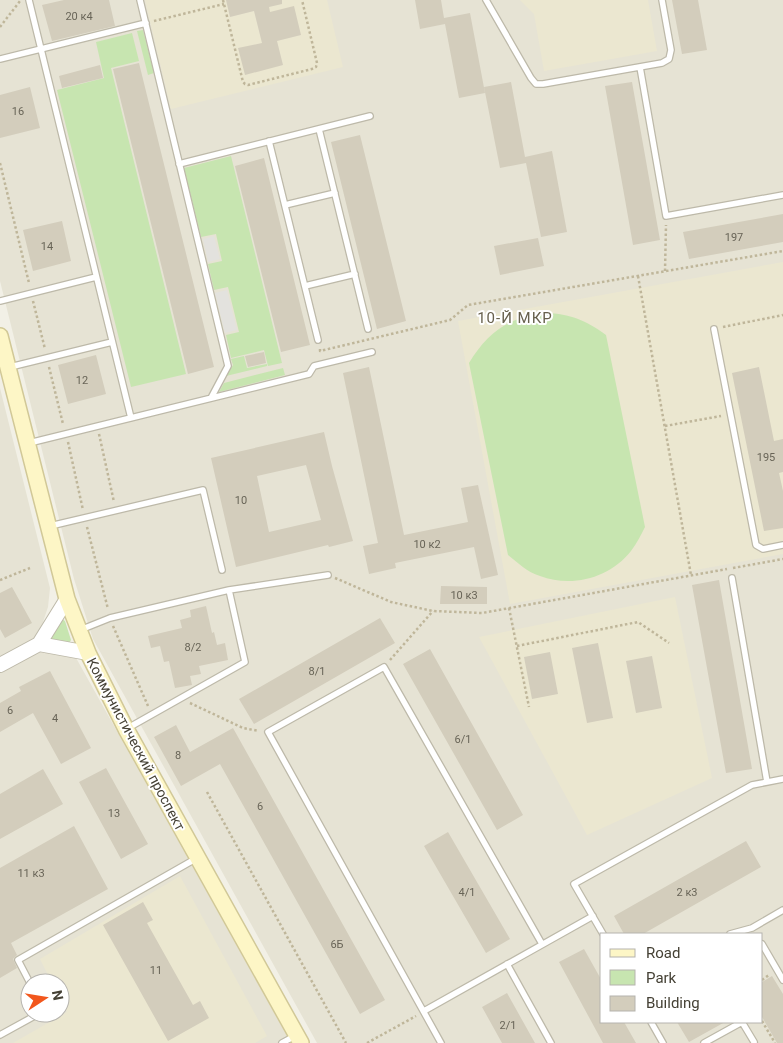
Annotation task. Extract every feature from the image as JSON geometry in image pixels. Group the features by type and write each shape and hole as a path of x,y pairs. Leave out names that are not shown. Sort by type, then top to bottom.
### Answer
{"main road":[{"name":"Коммунистический проспект","path":"0,336 67,599 78,630 126,730 299,1039"}],"street":[{"path":"0,665 39,644 67,599"},
{"path":"39,644 88,653"}],"lane":[{"path":"29,0 131,418"},
{"path":"140,0 228,366 211,398"},
{"path":"486,0 536,84 662,63 669,59 671,50 662,0"},
{"path":"0,59 146,23"},
{"path":"640,67 666,216 783,195"},
{"path":"179,164 370,116"},
{"path":"319,129 368,329"},
{"path":"269,141 318,340"},
{"path":"284,205 335,192"},
{"path":"305,286 355,274"},
{"path":"0,301 96,278"},
{"path":"714,329 756,545 763,549 783,546"},
{"path":"8,367 112,342"},
{"path":"27,443 309,374 314,366 372,352"},
{"path":"48,527 203,490 222,570"},
{"path":"78,630 110,618 229,590 328,575"},
{"path":"732,578 768,782"},
{"path":"126,730 245,662 229,590"},
{"path":"441,1043 268,732 384,667 542,944"},
{"path":"602,933 574,884 752,785 783,779"},
{"path":"25,973 18,960 197,858"},
{"path":"734,933 752,928 783,910"},
{"path":"424,1011 593,916"},
{"path":"752,928 755,933"},
{"path":"763,946 783,980"},
{"path":"507,964 551,1043"},
{"path":"0,1036 23,1023"},
{"path":"652,1023 663,1043"},
{"path":"704,1043 740,1023"},
{"path":"743,1023 754,1042"},
{"path":"282,1043 299,1039"}],"path":[{"path":"0,27 21,0"},
{"path":"146,23 224,2 243,82 248,85 316,67 317,62 302,0"},
{"path":"0,163 110,618 151,714"},
{"path":"664,271 666,216"},
{"path":"318,340 320,351 450,320 468,305 783,251"},
{"path":"638,276 691,575"},
{"path":"714,329 783,315"},
{"path":"665,426 730,414"},
{"path":"97,426 116,511"},
{"path":"328,575 391,602 433,611 482,613 783,559"},
{"path":"0,580 30,568"},
{"path":"509,608 529,707"},
{"path":"384,667 433,611"},
{"path":"517,646 638,622 669,643"},
{"path":"180,699 243,728 268,732"},
{"path":"207,792 346,1043"},
{"path":"367,1043 424,1011"},
{"path":"763,1023 775,1043"}],"shaded area":[{"path":"0,0 783,0 783,1043 317,1043 93,639 74,579 0,281"},
{"path":"145,0 327,0 343,67 171,109"},
{"path":"520,0 648,0 657,51 544,71 534,14"},
{"path":"214,236 220,259 208,262 203,239"},
{"path":"783,262 783,554 510,604 458,321"},
{"path":"227,290 237,330 225,333 215,293"},
{"path":"0,388 50,588 48,607 34,642 0,660"},
{"path":"675,597 712,778 587,835 479,637"},
{"path":"51,651 75,656 291,1043 0,1043 0,671 31,654"},
{"path":"180,876 267,1036 255,1043 13,1043 48,1023 70,1023 70,973 47,973 40,959"}],"green space":[{"path":"143,30 154,73 148,75 137,31"},
{"path":"132,33 139,61 111,68 186,374 131,387 57,90 104,78 96,42"},
{"path":"231,156 282,363 268,366 264,350 231,358 226,335 239,332 228,287 214,290 208,264 222,261 216,234 201,237 184,168"},
{"path":"546,313 578,319 592,325 606,335 645,527 633,548 612,568 590,578 577,580 565,581 535,574 508,555 469,363 476,352 492,335 510,322"},
{"path":"244,356 247,368 267,364 267,366 226,376 233,365 231,359"},
{"path":"283,368 285,375 219,392 224,383"},
{"path":"62,619 65,621 71,640 69,643 51,642 48,638"}],"building":[{"path":"64,0 109,0 115,26 52,41 42,5"},
{"path":"226,0 282,0 282,4 269,7 270,12 294,6 301,35 277,41 283,65 245,75 238,48 262,43 254,11 230,17"},
{"path":"415,0 441,0 444,18 470,13 485,93 459,98 445,24 420,29"},
{"path":"672,0 698,0 707,50 682,54"},
{"path":"139,63 214,367 188,374 113,69"},
{"path":"100,65 103,78 62,88 59,76"},
{"path":"511,82 525,157 552,151 567,232 541,237 526,163 500,168 484,87"},
{"path":"632,82 660,240 633,245 605,86"},
{"path":"30,87 40,128 0,138 0,95"},
{"path":"360,135 406,321 377,329 331,142"},
{"path":"264,158 310,345 281,352 235,166"},
{"path":"783,214 783,242 689,259 683,232"},
{"path":"62,221 71,261 33,271 23,230"},
{"path":"538,238 544,266 500,275 494,246"},
{"path":"264,352 266,363 248,367 245,356"},
{"path":"96,355 106,394 68,404 58,365"},
{"path":"369,367 404,535 468,522 461,488 478,485 498,575 481,579 474,547 395,563 396,568 369,574 363,546 378,543 343,373"},
{"path":"759,367 774,441 783,439 783,472 779,473 783,491 783,528 764,531 732,373"},
{"path":"324,432 353,541 329,547 328,545 236,567 211,458","holes":["306,465 321,520 269,532 257,476"]},
{"path":"719,580 752,769 726,773 692,585"},
{"path":"441,586 487,587 487,604 440,604"},
{"path":"12,587 32,623 5,638 0,629 0,593"},
{"path":"206,606 212,633 214,632 217,645 225,643 228,660 199,666 201,674 190,676 192,685 175,688 169,661 164,662 160,646 151,648 148,636 182,628 180,620 191,617 190,610"},
{"path":"380,618 395,643 254,724 239,699"},
{"path":"598,643 613,718 587,723 572,648"},
{"path":"430,649 523,815 497,830 403,664"},
{"path":"550,652 558,694 532,699 524,657"},
{"path":"652,656 662,708 636,713 626,661"},
{"path":"50,671 91,748 61,764 33,713 0,732 0,703 21,691 19,687"},
{"path":"176,725 190,752 233,728 385,1000 360,1014 220,764 181,786 154,737"},
{"path":"106,768 148,844 121,859 79,782"},
{"path":"43,769 63,804 0,839 0,794"},
{"path":"74,826 108,889 11,943 17,955 13,959 17,968 0,978 0,868"},
{"path":"448,832 510,939 486,953 424,846"},
{"path":"746,841 761,867 645,933 623,933 614,916"},
{"path":"143,902 153,920 147,923 193,1005 200,1001 209,1018 168,1041 103,925"},
{"path":"584,949 600,977 600,1023 625,1023 636,1043 603,1043 559,962"},
{"path":"772,976 783,994 783,1043 777,1043 763,1019 763,981"},
{"path":"507,993 535,1043 502,1043 482,1007"},
{"path":"678,1023 723,1023 689,1042"}],"district":[{"name":"10-Й МКР","path":"515,318"}]}
